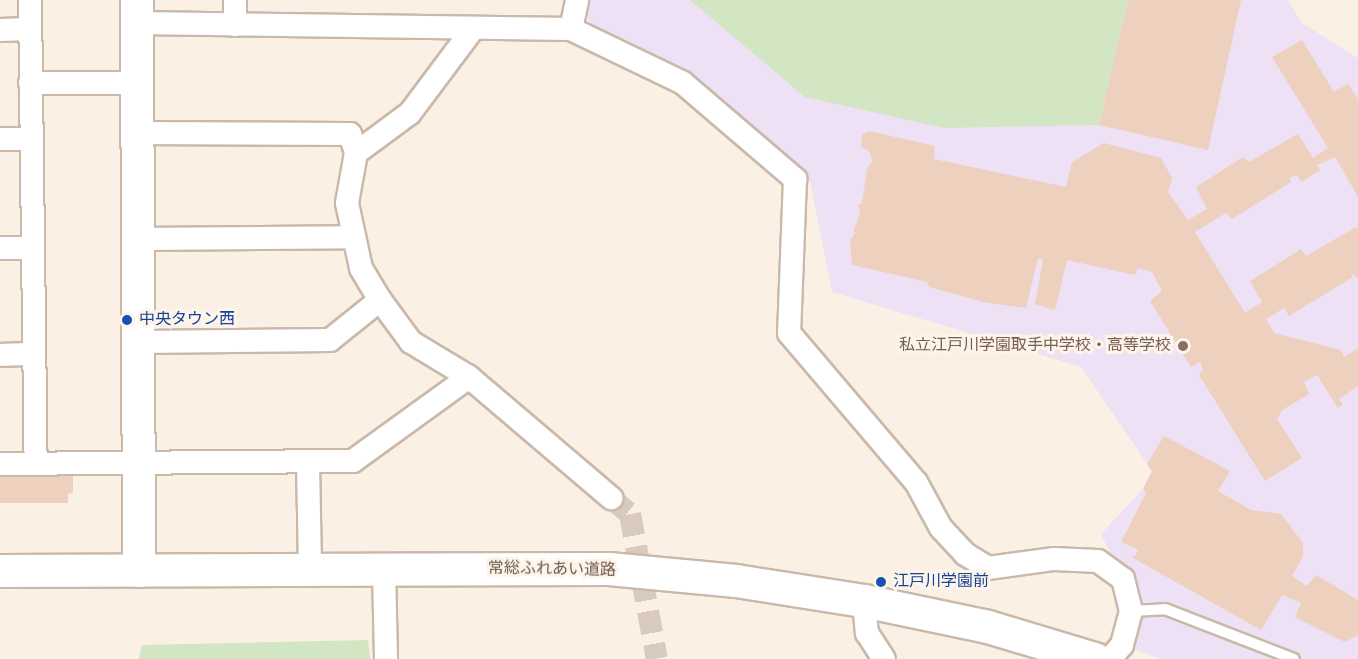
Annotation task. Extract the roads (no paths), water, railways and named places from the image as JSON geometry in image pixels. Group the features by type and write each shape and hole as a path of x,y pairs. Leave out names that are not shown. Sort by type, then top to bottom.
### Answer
{"street":[{"path":"30,0 36,464"},
{"path":"235,0 235,25"},
{"path":"571,29 577,0"},
{"path":"140,571 137,12 235,25 472,30 571,29 683,83 795,179 789,333 916,482 941,528 965,554 988,568 1054,559 1098,561 1123,579 1131,611 1122,645 1110,659"},
{"path":"0,30 29,29"},
{"path":"356,153 410,113 472,30"},
{"path":"30,83 137,83"},
{"path":"137,133 350,134 356,153 347,203 352,237 361,268 380,300 411,342 469,377 610,498"},
{"path":"0,139 31,139"},
{"path":"138,239 352,237"},
{"path":"0,248 32,248"},
{"path":"138,342 330,340 380,300"},
{"path":"0,355 33,354"},
{"path":"0,464 139,460 308,463 353,461 469,377"},
{"path":"308,463 310,570"},
{"name":"常総ふれあい道路","path":"0,571 609,569 735,581 864,601 988,627 1095,659"},
{"path":"384,570 386,659"},
{"path":"864,601 867,633 884,659"}],"lane":[{"path":"1131,611 1165,609 1293,659"}],"tunnel":[{"path":"611,498 630,514 657,659"}],"place":[{"name":"中央タウン西","path":"127,320"},
{"name":"私立江戸川学園取手中学校・高等学校","path":"1183,346"},
{"name":"江戸川学園前","path":"881,582"}]}
